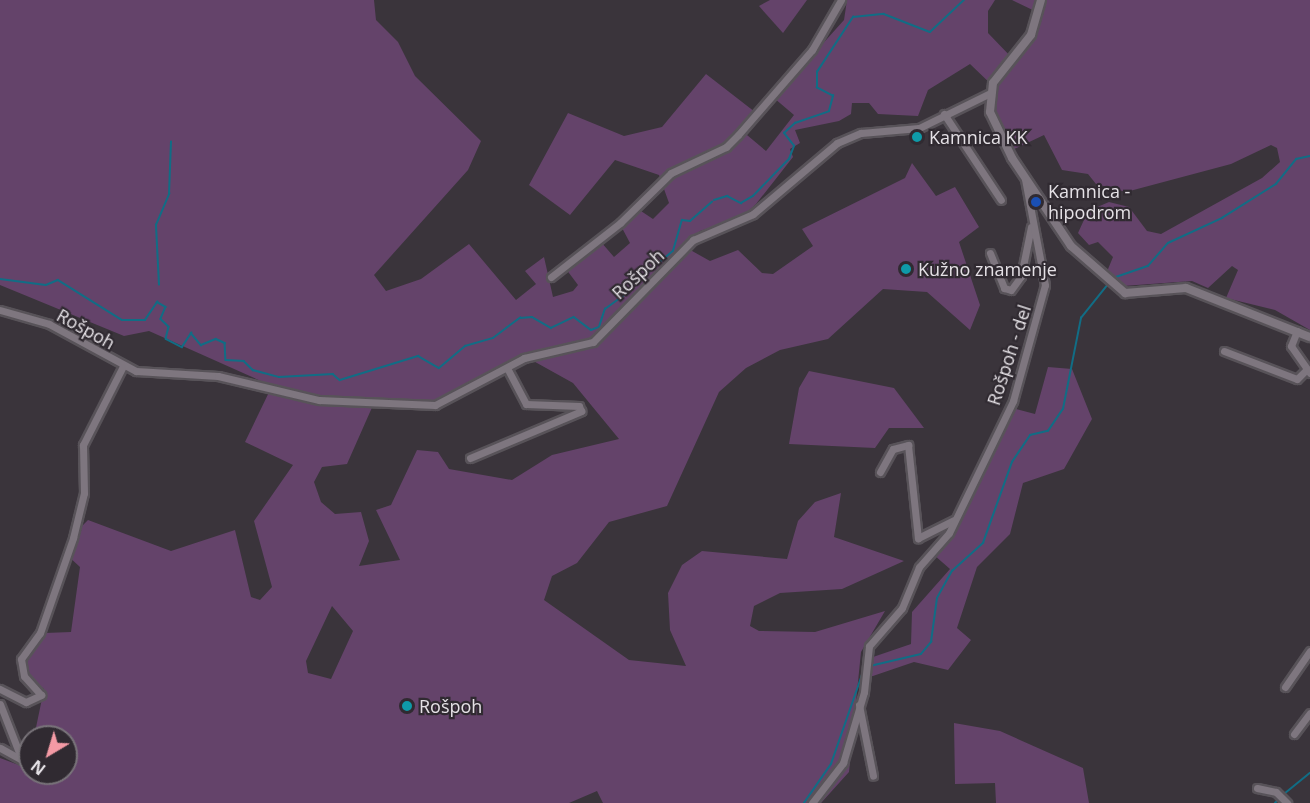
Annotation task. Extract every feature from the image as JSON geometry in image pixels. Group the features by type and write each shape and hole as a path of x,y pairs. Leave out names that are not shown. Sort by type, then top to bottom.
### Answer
{"street":[{"path":"551,278 620,223 671,173 726,147 813,50 841,0"},
{"path":"1041,0 1031,35 1005,65 990,93 995,129 1024,179 1071,246 1102,279 1132,295 1186,288 1310,337"},
{"name":"Rošpoh","path":"0,310 49,324 123,366 150,374 218,376 286,396 411,407 446,402 507,368 593,342 638,291 698,236 753,214 837,143 861,133 919,128 990,93"},
{"path":"944,114 1001,200"},
{"name":"Rošpoh - del","path":"859,705 866,673 865,660 876,636 902,608 920,567 955,520 1013,401 1041,308 1045,285 1024,179"},
{"name":"Rošpoh - del","path":"990,253 1004,288 1011,290 1021,276 1032,224"},
{"path":"1224,351 1297,380 1308,371 1292,346 1297,331"},
{"name":"Rošpoh","path":"0,689 26,702 41,695 24,676 21,659 40,633 73,538 84,493 83,445 123,366"},
{"path":"470,458 581,411 579,406 526,404 507,368"},
{"path":"880,472 893,449 908,445 918,538 955,520"},
{"path":"1285,687 1310,651"},
{"path":"0,704 22,760 0,748"},
{"path":"859,705 873,776"},
{"path":"812,803 843,762 859,705"},
{"path":"1294,734 1310,713"},
{"path":"1257,788 1276,792 1284,802"}],"shaded area":[{"path":"0,0 374,0 376,20 398,42 415,76 481,141 468,170 374,275 386,291 421,279 469,244 516,300 536,284 525,271 544,257 553,297 573,291 578,285 566,269 601,242 614,257 630,243 621,226 638,209 653,219 669,203 659,175 615,160 570,215 529,185 568,113 624,136 662,127 706,74 755,112 741,130 766,151 794,115 774,98 844,20 847,0 995,0 988,11 988,33 1014,60 1030,43 1041,14 1012,0 1310,0 1310,330 1275,310 1226,298 1238,270 1232,266 1208,288 1192,281 1123,286 1106,274 1113,257 1098,242 1089,245 1078,233 1088,211 1109,202 1129,207 1147,231 1161,234 1262,178 1280,162 1277,148 1271,145 1231,164 1126,192 1096,184 1088,174 1062,170 1044,135 1010,151 993,110 995,88 970,64 928,90 918,116 878,114 869,103 852,103 851,114 839,121 795,130 800,143 790,149 793,157 756,204 742,217 700,231 685,247 710,261 738,250 762,273 773,274 813,246 802,229 905,178 912,163 936,196 955,187 979,227 959,242 980,305 970,330 927,292 883,289 828,339 780,350 746,368 719,392 667,506 609,522 577,563 552,576 544,600 629,660 686,666 670,630 668,593 682,565 702,551 787,559 798,521 815,502 841,493 834,537 904,561 842,589 780,593 754,606 750,626 759,631 815,632 885,611 861,652 849,772 821,803 603,803 597,791 569,803 0,803 0,758 18,765 18,785 78,785 78,725 36,725 44,689 26,676 29,652 45,633 71,632 80,567 68,556 78,530 88,520 171,551 235,530 251,597 260,600 272,587 254,521 293,465 245,442 272,386 149,331 124,336 0,285","holes":["528,358 573,383 619,439 552,455 512,480 449,469 438,452 417,450 391,505 376,510 400,560 359,566 369,541 361,512 335,514 321,502 314,482 322,467 347,464 374,403 438,404","332,606 353,631 331,679 308,673 306,661"]},
{"path":"770,0 807,0 783,33 759,6"},
{"path":"1048,367 1072,369 1092,419 1064,469 1023,483 1010,534 977,567 957,628 971,640 948,670 914,662 870,677 873,657 911,644 912,612 950,569 934,555 955,530 1016,409 1035,414"},
{"path":"809,371 894,388 924,428 889,428 875,448 789,444 799,388"},
{"path":"954,723 1000,731 1083,768 1089,803 996,803 995,783 955,784"}],"waterway":[{"path":"714,200 727,196 741,203 753,196 789,159 794,146 784,133 795,123 829,111 833,96 817,88 817,72 853,17 884,14 930,32 964,0"},
{"path":"159,285 156,225 169,194 171,142"},
{"path":"1113,278 1148,266 1168,243 1222,218 1276,184 1296,159 1310,156"},
{"path":"0,279 46,285 58,280 122,320 145,320 157,302 166,307 161,319 169,327 166,339 182,347 191,333 201,345 216,339 225,343 226,360 244,361 253,370 279,377 333,374 340,380 418,356 439,368 465,346 493,338 520,318 532,317 551,328 574,317 591,330 599,327 605,309 623,296 625,282 636,282 673,251 682,220 690,221 712,202"},
{"path":"870,666 921,654 931,642 937,598 952,571 983,543 1012,462 1030,435 1048,431 1063,409 1081,318 1109,283"},
{"path":"804,803 831,764 864,669"},
{"path":"1284,794 1310,773"}],"place":[{"name":"Kamnica KK","path":"917,137"},
{"name":"Kamnica - hipodrom","path":"1036,202"},
{"name":"Kužno znamenje","path":"906,269"},
{"name":"Rošpoh","path":"407,706"}]}
